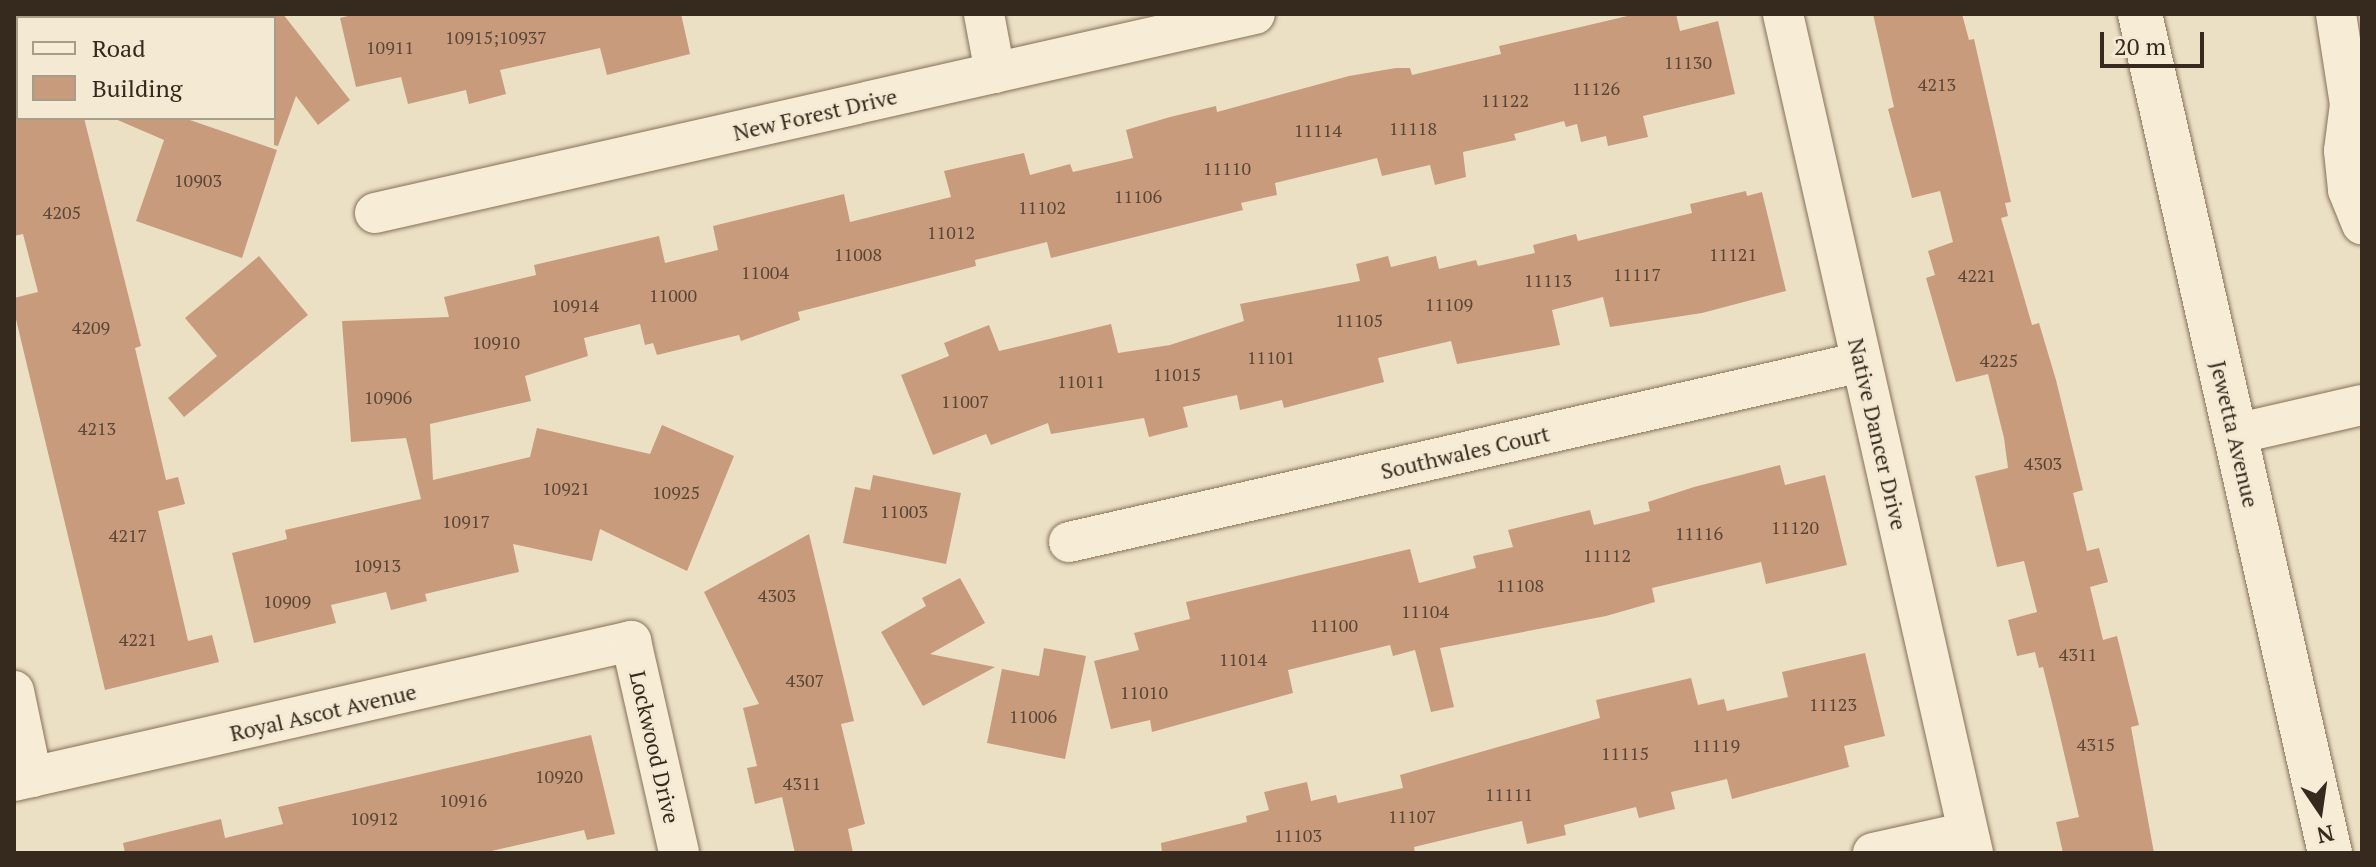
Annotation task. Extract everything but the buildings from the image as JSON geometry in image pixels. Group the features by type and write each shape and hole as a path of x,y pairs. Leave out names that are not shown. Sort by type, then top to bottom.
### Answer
{"street":[{"path":"984,14 995,73"},
{"name":"New Forest Drive","path":"375,213 1255,14"},
{"name":"Native Dancer Drive","path":"1783,14 1970,842"},
{"name":"Jewetta Avenue","path":"2140,14 2330,853"},
{"path":"2336,14 2348,63 2348,190 2362,224"},
{"name":"Southwales Court","path":"1069,542 1861,362"},
{"path":"2235,434 2362,405"},
{"name":"Royal Ascot Avenue","path":"23,779 631,641"},
{"name":"Lockwood Drive","path":"631,641 679,853"},
{"path":"14,691 23,779"},
{"path":"1873,853 1970,842"}]}
